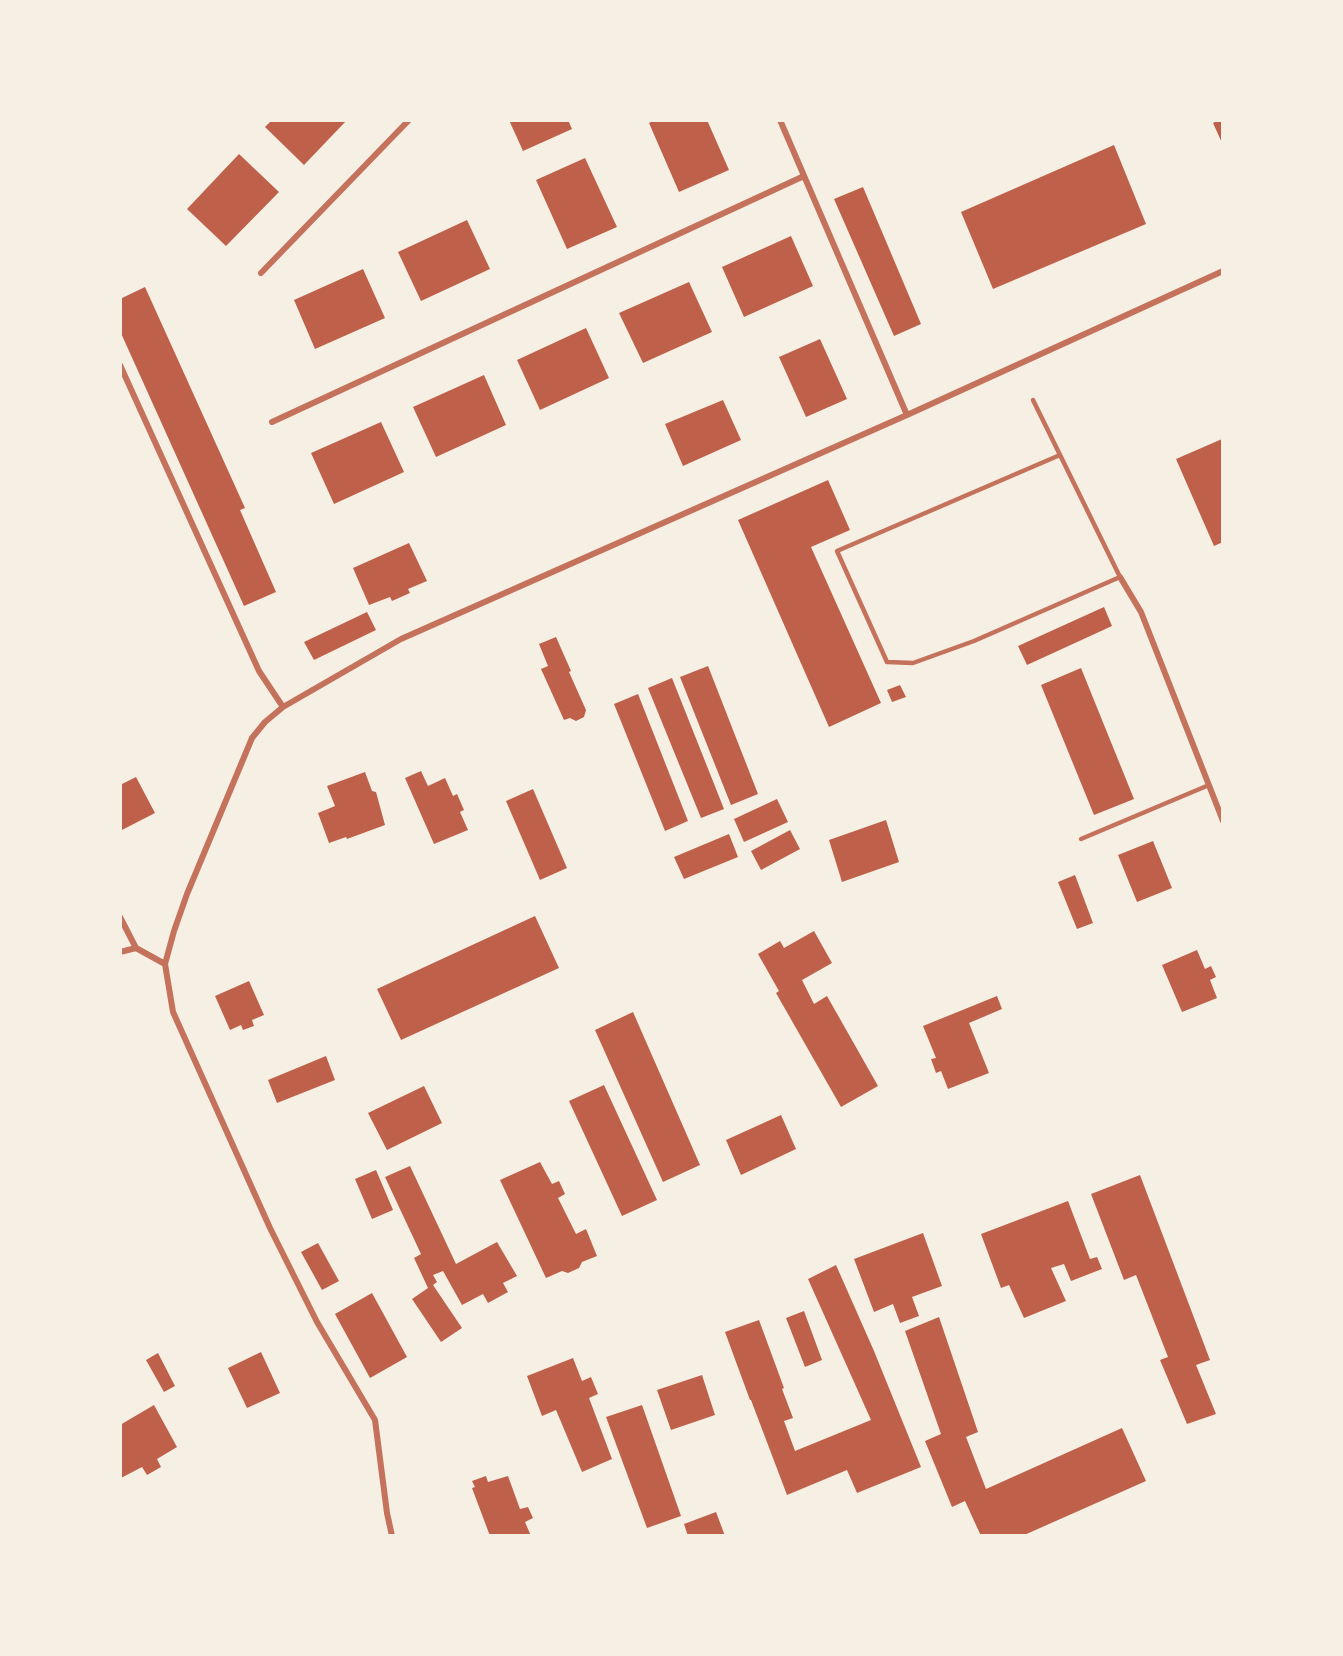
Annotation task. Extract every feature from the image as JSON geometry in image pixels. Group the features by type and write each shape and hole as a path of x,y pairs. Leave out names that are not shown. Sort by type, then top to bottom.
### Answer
{"street":[{"path":"261,273 409,120"},
{"path":"780,120 907,415"},
{"path":"272,422 804,176"},
{"path":"392,1536 375,1420 317,1322 270,1228 173,1012 165,964 187,894 252,738 265,722 283,707 401,639 907,415 1223,271"},
{"path":"120,366 259,671 283,707"},
{"path":"1120,576 1141,612 1223,821"},
{"path":"120,917 136,948 165,964"},
{"path":"120,952 136,948"}],"lane":[{"path":"1033,400 1120,576 974,641 913,663 887,662 837,551 1060,455"},
{"path":"1081,839 1209,784"}],"building":[{"path":"272,120 347,120 304,165 265,127"},
{"path":"509,120 568,120 572,129 523,151"},
{"path":"655,120 707,120 729,170 679,192 649,123"},
{"path":"1223,120 1223,145 1213,123"},
{"path":"1114,145 1146,224 993,289 961,212"},
{"path":"239,154 279,192 226,246 187,209"},
{"path":"585,158 617,227 567,249 536,180"},
{"path":"863,187 921,324 894,336 834,199"},
{"path":"467,220 490,269 421,301 398,252"},
{"path":"791,236 813,286 744,317 722,267"},
{"path":"363,269 385,318 315,349 294,300"},
{"path":"689,282 712,332 643,363 619,313"},
{"path":"145,287 245,508 240,510 276,592 244,606 120,331 120,299"},
{"path":"586,328 609,378 540,410 517,360"},
{"path":"820,339 847,399 806,417 779,357"},
{"path":"484,375 506,425 436,457 413,407"},
{"path":"723,400 741,440 683,466 665,424"},
{"path":"381,422 404,472 334,504 311,453"},
{"path":"1222,439 1223,542 1214,546 1176,459"},
{"path":"828,480 850,530 811,547 881,703 829,727 738,520"},
{"path":"409,543 427,581 408,589 410,593 392,601 390,597 369,605 353,568"},
{"path":"1104,607 1112,626 1027,665 1018,646"},
{"path":"367,612 376,630 314,660 304,642"},
{"path":"556,637 586,710 584,717 576,721 570,718 564,720 541,669 548,666 539,644"},
{"path":"708,666 758,794 731,805 680,677"},
{"path":"1081,668 1134,799 1094,815 1041,685"},
{"path":"672,678 724,809 701,818 648,688"},
{"path":"900,685 906,697 892,702 887,690"},
{"path":"638,694 688,821 665,831 614,704"},
{"path":"421,771 428,786 445,778 453,796 457,794 464,810 460,812 468,830 434,844 405,778"},
{"path":"365,772 372,791 376,792 385,825 329,843 318,813 335,806 327,786"},
{"path":"136,777 155,813 120,831 120,785"},
{"path":"533,789 567,868 540,880 506,801"},
{"path":"777,799 788,822 744,842 734,819"},
{"path":"886,820 899,862 842,882 829,840"},
{"path":"790,830 800,849 761,870 751,851"},
{"path":"729,834 738,857 684,879 674,857"},
{"path":"1153,841 1172,888 1137,902 1118,855"},
{"path":"1075,875 1093,923 1077,929 1058,882"},
{"path":"535,916 559,968 401,1040 377,989"},
{"path":"814,931 832,963 802,980 814,1004 827,996 878,1086 841,1107 776,993 779,991 758,954 780,941 784,948"},
{"path":"1197,950 1205,969 1211,966 1216,977 1210,980 1217,998 1182,1012 1162,965"},
{"path":"249,981 264,1015 252,1020 254,1026 243,1030 241,1025 230,1030 215,996"},
{"path":"997,996 1002,1009 969,1023 989,1073 948,1089 941,1071 936,1073 931,1059 936,1058 923,1026"},
{"path":"633,1012 700,1165 663,1182 595,1030"},
{"path":"326,1056 335,1080 277,1103 268,1080"},
{"path":"604,1085 657,1200 622,1216 569,1101"},
{"path":"424,1086 442,1123 387,1150 368,1113"},
{"path":"781,1115 796,1149 741,1175 726,1140"},
{"path":"540,1162 552,1184 559,1181 565,1194 558,1198 576,1234 586,1229 597,1256 582,1262 579,1268 568,1273 562,1271 546,1278 500,1180"},
{"path":"410,1166 456,1264 497,1242 517,1276 503,1283 508,1292 488,1303 483,1294 462,1305 443,1271 433,1275 437,1282 433,1285 462,1328 441,1342 412,1299 428,1288 414,1258 421,1254 385,1177"},
{"path":"376,1170 393,1210 372,1219 355,1179"},
{"path":"1140,1175 1210,1360 1196,1365 1216,1414 1187,1424 1160,1360 1168,1357 1136,1275 1124,1280 1091,1194"},
{"path":"1068,1201 1090,1259 1097,1257 1102,1269 1071,1281 1064,1264 1051,1268 1066,1301 1024,1318 1009,1285 1001,1288 981,1234"},
{"path":"923,1233 942,1286 912,1297 919,1316 900,1323 893,1304 874,1312 854,1259"},
{"path":"318,1243 339,1281 322,1290 301,1252"},
{"path":"836,1265 921,1467 857,1493 847,1470 787,1495 725,1332 759,1320 793,1418 784,1421 795,1451 871,1420 808,1279"},
{"path":"372,1293 407,1357 370,1378 335,1314"},
{"path":"804,1311 822,1360 805,1367 786,1318"},
{"path":"939,1317 978,1432 966,1437 986,1489 1122,1428 1146,1481 1022,1536 981,1536 965,1501 952,1507 925,1441 941,1434 905,1331"},
{"path":"261,1352 280,1393 247,1408 228,1368"},
{"path":"158,1353 175,1386 164,1392 146,1360"},
{"path":"573,1358 582,1381 591,1377 598,1394 589,1398 612,1459 582,1472 556,1410 542,1416 527,1376"},
{"path":"702,1375 715,1415 671,1430 657,1390"},
{"path":"154,1405 177,1447 157,1459 161,1467 147,1475 142,1467 121,1478 120,1425"},
{"path":"642,1405 681,1516 647,1528 606,1417"},
{"path":"486,1476 488,1482 508,1476 520,1509 528,1507 533,1518 525,1522 531,1536 490,1536 472,1488 475,1487 472,1481"},
{"path":"716,1512 725,1536 688,1536 684,1524"}]}
